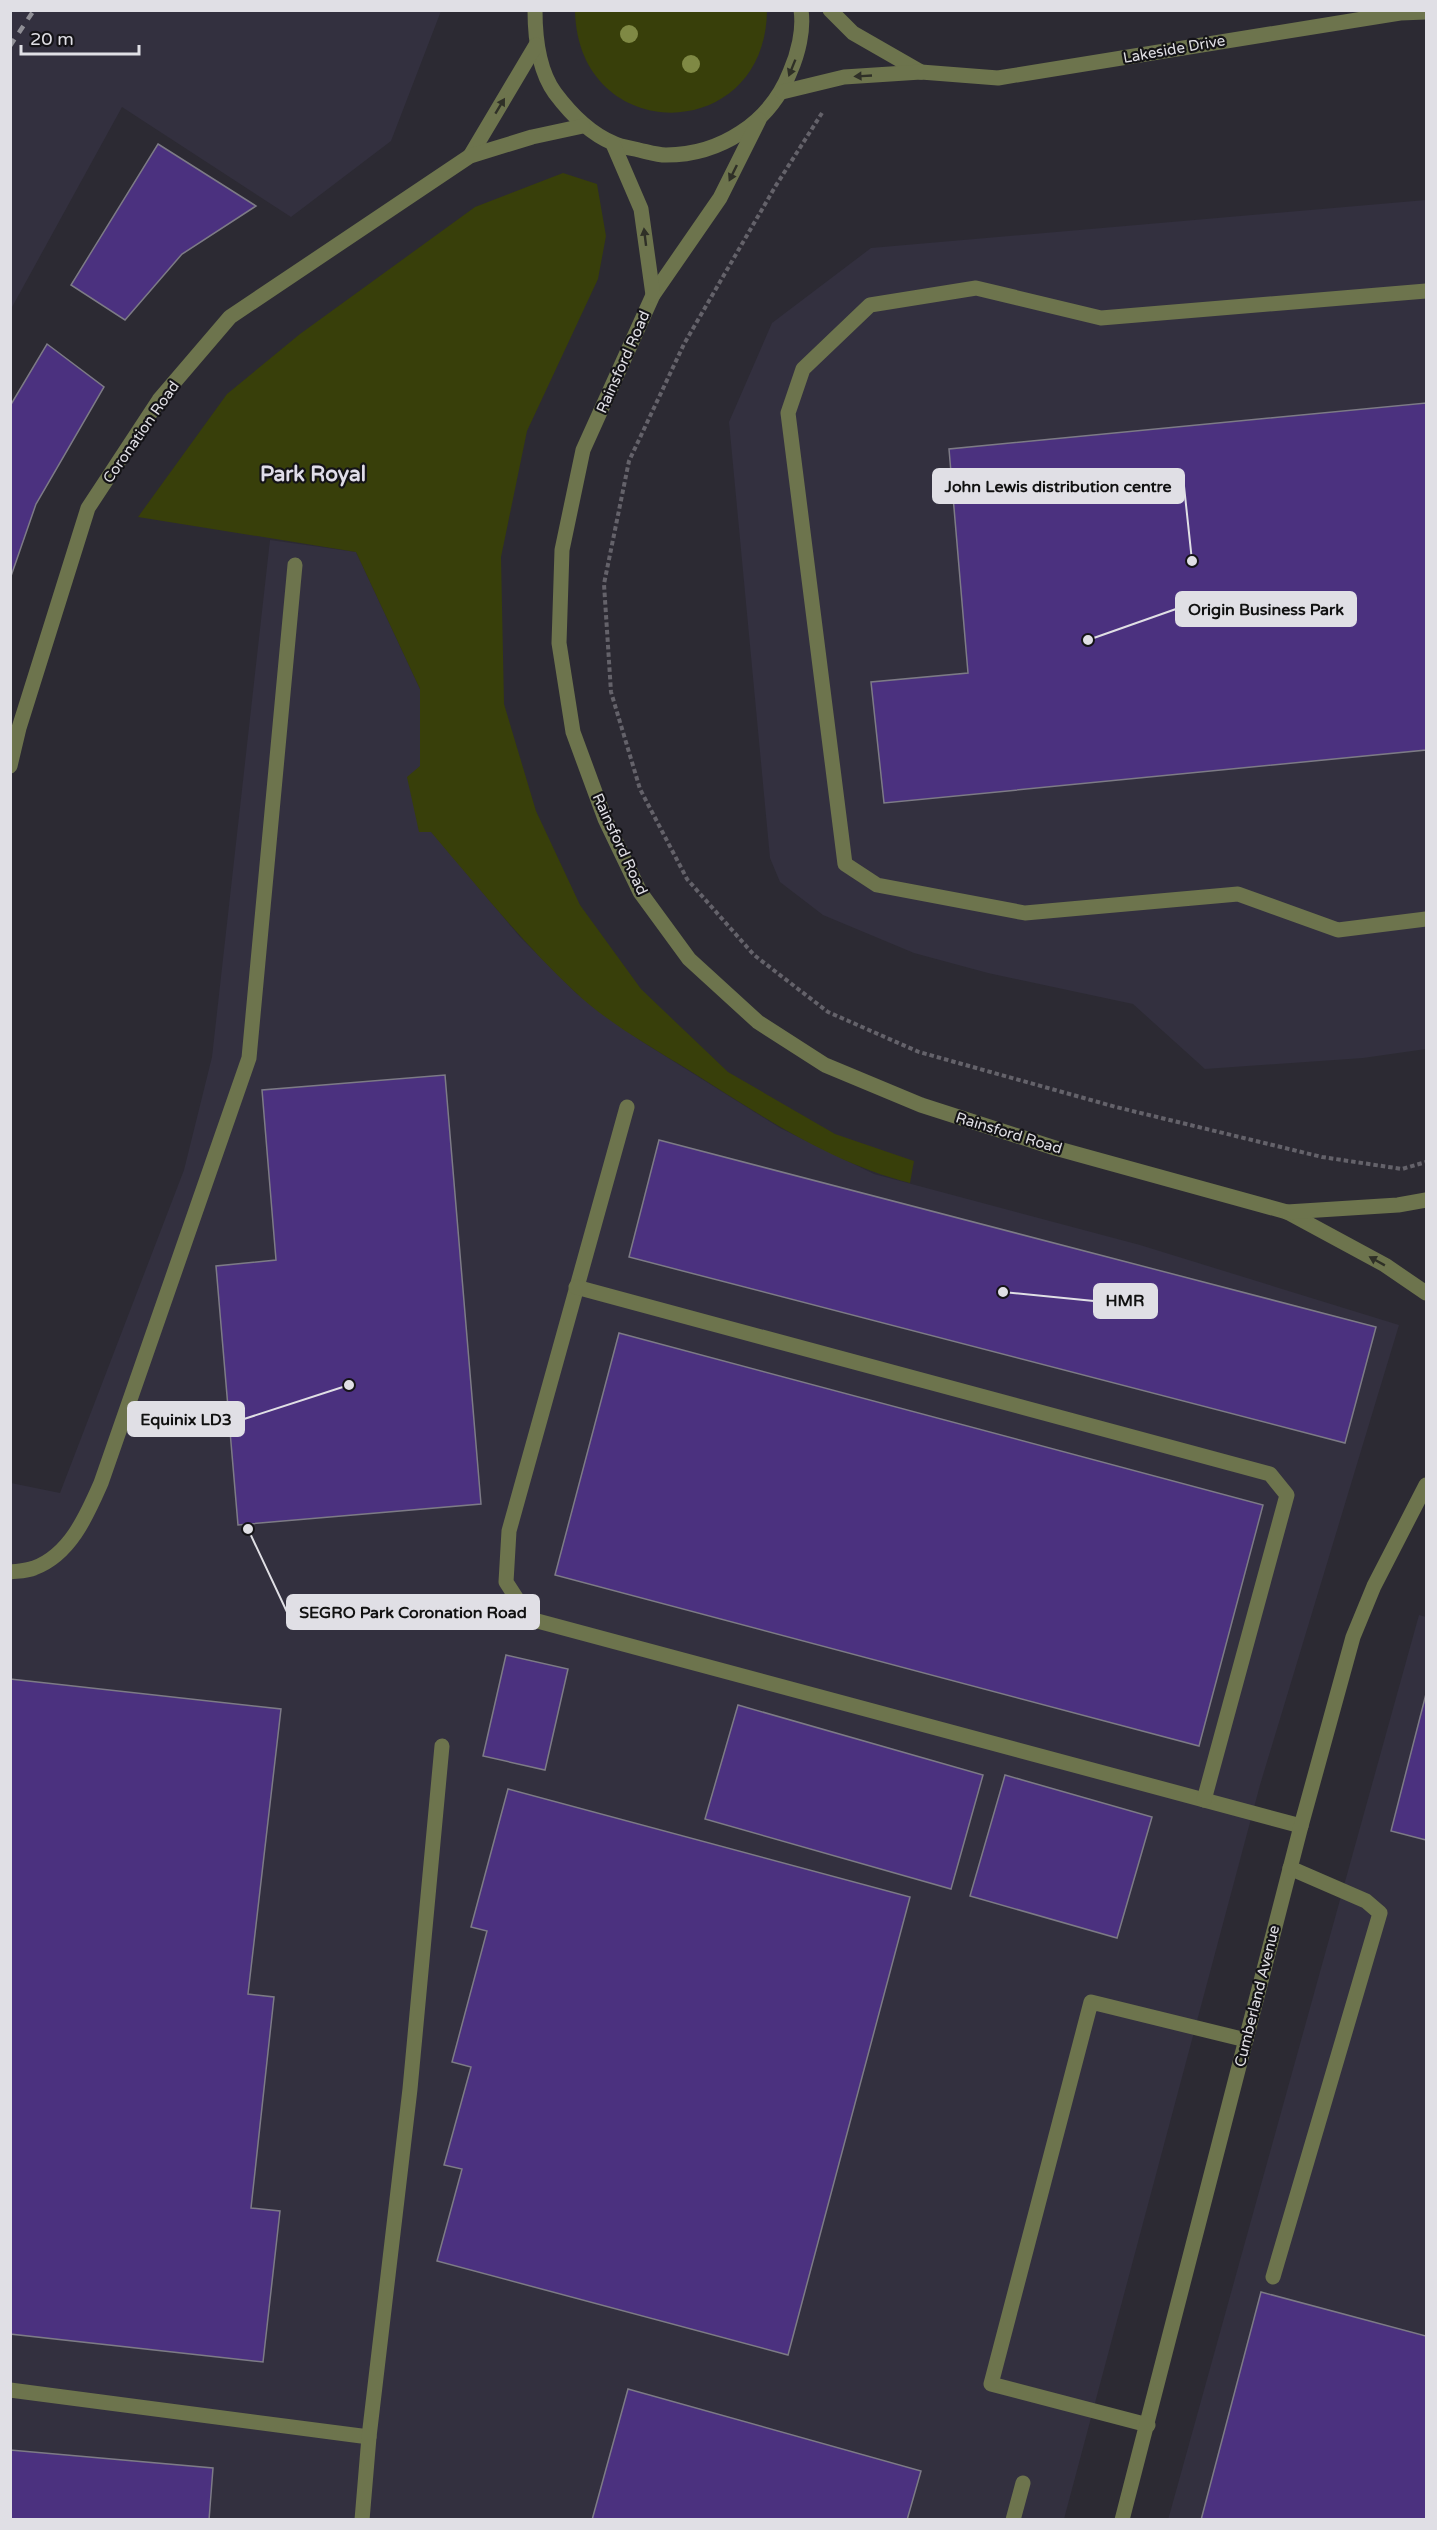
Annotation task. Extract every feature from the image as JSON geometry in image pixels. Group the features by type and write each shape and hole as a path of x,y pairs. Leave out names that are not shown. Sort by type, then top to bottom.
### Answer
{"street":[{"path":"535,10 536,45 554,92 584,126 613,144 664,155 701,151 734,138 759,120 782,92 796,58 802,19 801,10"},
{"name":"Lakeside Drive","path":"830,10 854,33 921,72"},
{"name":"Lakeside Drive","path":"782,92 844,77 921,72 998,78 1400,12 1426,12"},
{"name":"Coronation Road","path":"470,156 536,45"},
{"name":"Rainsford Road","path":"759,120 720,198 652,295 583,450 562,550 559,643 573,732 605,819 640,892 689,959 758,1022 825,1065 921,1105 1055,1148 1287,1212 1385,1265 1426,1293"},
{"name":"Coronation Road","path":"10,766 19,728 88,508 159,400 230,317 470,156 532,137 584,126"},
{"name":"Rainsford Road","path":"613,144 641,209 652,295"},
{"path":"1426,291 1101,318 976,288 870,305 803,369 788,413 845,864 877,885 1025,913 1238,894 1338,930 1426,919"},
{"path":"10,1572 34,1568 60,1552 86,1519 101,1483 249,1058 295,565"},
{"path":"627,1107 509,1531 506,1582 530,1619 1301,1826"},
{"name":"Rainsford Road","path":"1287,1212 1398,1205 1426,1200"},
{"path":"576,1287 1270,1474 1287,1495 1204,1800"},
{"name":"Cumberland Avenue","path":"1122,2520 1290,1868 1353,1637 1374,1586 1426,1485"},
{"path":"362,2520 369,2437 410,2089 442,1746"},
{"path":"1273,2277 1380,1913 1366,1901 1290,1868"},
{"path":"1148,2425 991,2384 1091,2002 1246,2040"},
{"path":"10,2390 369,2437"},
{"path":"1013,2520 1023,2483"}],"shaded area":[{"path":"11,10 441,11 391,141 291,217 122,107 11,309"},
{"path":"1426,200 1426,1049 1363,1058 1205,1069 1133,1004 988,973 914,953 823,915 780,882 770,858 729,422 772,323 871,248"},
{"path":"270,540 356,552 420,689 420,766 431,831 520,937 576,993 641,1041 780,1128 874,1174 1140,1245 1399,1325 1260,1785 1064,2519 11,2520 11,1483 60,1493 184,1170 212,1057"},
{"path":"1419,1615 1426,1617 1426,2519 1168,2520"}],"green space":[{"path":"575,11 767,11 758,55 737,87 706,106 671,113 637,106 606,87 584,56"},
{"path":"563,173 597,184 606,236 598,279 527,431 501,557 504,704 536,811 580,905 641,989 728,1072 835,1134 914,1161 910,1183 850,1163 794,1135 614,1023 586,1002 536,953 431,832 419,832 407,777 420,766 420,689 356,552 138,517 227,394 300,334 475,207"}],"building":[{"path":"158,144 256,206 182,254 125,320 71,285"},
{"path":"47,344 104,387 36,504 10,579 10,406"},
{"path":"1426,403 1426,750 884,803 871,682 968,673 949,449"},
{"path":"445,1075 481,1504 238,1525 216,1266 276,1260 262,1090"},
{"path":"659,1140 1376,1327 1345,1443 629,1257"},
{"path":"619,1333 1263,1505 1199,1746 555,1575"},
{"path":"506,1655 568,1669 545,1770 483,1756"},
{"path":"10,1679 281,1709 248,1994 274,1997 251,2208 280,2211 263,2362 10,2334"},
{"path":"1426,1694 1426,1840 1391,1831"},
{"path":"738,1705 983,1775 951,1889 705,1819"},
{"path":"1005,1775 1152,1817 1117,1938 970,1896"},
{"path":"508,1789 910,1897 788,2355 437,2261 462,2169 444,2165 471,2067 452,2062 487,1931 471,1927"},
{"path":"1261,2292 1426,2336 1426,2520 1201,2520"},
{"path":"628,2389 921,2471 907,2520 592,2520"},
{"path":"10,2450 213,2468 209,2520 10,2520"}],"railway":[{"path":"10,46 34,10"}],"place":[{"name":"John Lewis distribution centre","path":"1192,561"},
{"name":"Origin Business Park","path":"1088,640"},
{"name":"HMR","path":"1003,1292"},
{"name":"Equinix LD3","path":"349,1385"},
{"name":"SEGRO Park Coronation Road","path":"248,1529"}],"district":[{"name":"Park Royal","path":"313,474"}]}
